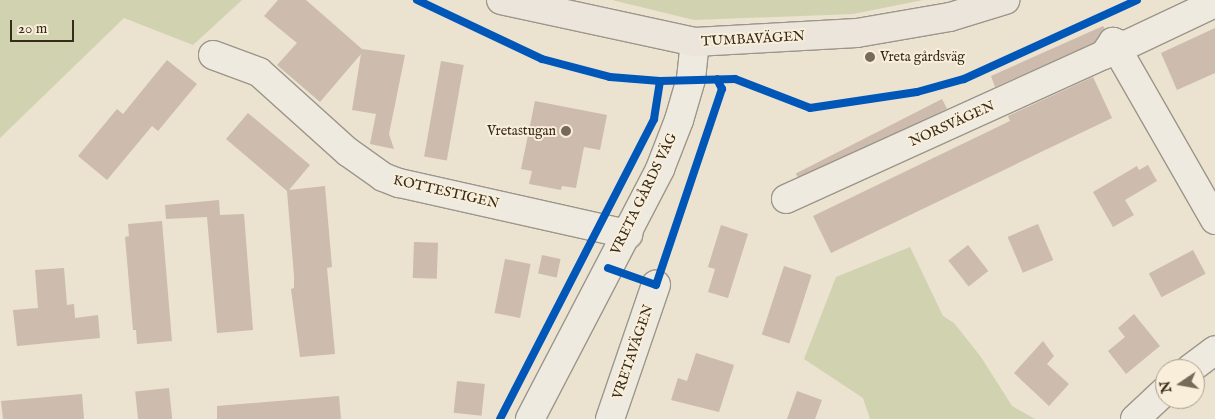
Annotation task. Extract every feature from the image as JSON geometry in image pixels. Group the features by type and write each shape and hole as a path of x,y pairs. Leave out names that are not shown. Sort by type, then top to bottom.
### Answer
{"main road":[{"name":"TUMBAVÄGEN","path":"501,0 695,42 858,33 950,17 1005,0"}],"street":[{"path":"1113,42 1124,46 1215,3"},
{"name":"VRETA GÅRDS VÄG","path":"530,419 628,234 679,120 691,79 695,42"},
{"path":"1113,42 1215,220"},
{"name":"NORSVÄGEN","path":"786,199 1104,55 1113,42"},
{"name":"KOTTESTIGEN","path":"213,55 258,72 348,152 383,177 400,183 628,234"},
{"name":"VRETAVÄGEN","path":"610,419 656,285"},
{"path":"1203,359 1215,350"},
{"path":"1135,419 1155,400"}],"green space":[{"path":"0,0 242,0 193,45 124,18 0,138"},
{"path":"612,0 923,0 853,14 694,20"},
{"path":"910,247 943,316 954,323 981,357 1012,406 1035,419 870,419 863,398 804,359 836,277"}],"building":[{"path":"278,0 306,0 362,49 405,55 389,134 394,149 370,144 376,114 352,110 361,54 320,102 277,65 297,43 264,16"},
{"path":"1103,26 1105,29 1094,43 995,87 991,76"},
{"path":"1215,28 1215,73 1177,90 1161,53"},
{"path":"167,60 197,84 158,131 152,126 107,180 78,156 117,109 123,114"},
{"path":"441,61 464,65 447,161 424,157"},
{"path":"1093,77 1112,118 831,253 813,216 1010,121 1008,116"},
{"path":"942,99 947,109 801,183 796,173"},
{"name":"Vretastugan","path":"535,101 607,115 600,150 584,147 576,188 562,186 561,190 529,184 532,171 521,169"},
{"path":"248,113 310,165 289,190 325,186 332,267 327,268 335,354 300,357 291,289 294,288 294,276 287,191 226,139"},
{"path":"1148,165 1157,181 1125,200 1134,215 1113,227 1093,192 1137,166 1139,170"},
{"path":"219,200 220,215 244,214 253,330 217,333 207,217 166,219 165,205"},
{"path":"162,221 172,341 137,344 136,330 133,330 125,237 129,236 128,224"},
{"path":"1038,224 1053,260 1023,273 1008,237"},
{"path":"721,225 748,234 728,298 708,292 715,269 708,267"},
{"path":"414,242 438,243 437,279 413,278"},
{"path":"968,245 988,271 969,286 948,260"},
{"path":"1193,250 1206,274 1162,297 1149,273"},
{"path":"542,255 561,259 557,278 538,274"},
{"path":"505,259 531,264 520,318 495,313"},
{"path":"784,266 812,275 789,343 762,334"},
{"path":"64,268 67,305 74,304 75,318 98,315 100,338 17,346 13,310 38,308 35,270"},
{"path":"1134,314 1160,346 1126,374 1108,351 1125,337 1118,328"},
{"path":"1043,341 1054,356 1047,364 1069,384 1049,406 1014,373"},
{"path":"696,353 734,365 719,412 671,400 678,378 687,381"},
{"path":"457,381 485,384 482,416 454,413"},
{"path":"169,388 172,419 138,419 135,392"},
{"path":"797,391 822,400 815,419 787,419"},
{"path":"82,394 84,419 3,419 1,401"},
{"path":"339,396 341,419 217,419 217,406"}],"cycle path":[{"path":"417,0 542,59 610,77 660,81 735,79 810,108 917,92 964,79 1137,0"},
{"path":"608,268 656,285 722,89 717,79"},
{"path":"500,419 654,119 660,81"}],"place":[{"name":"Vreta gårdsväg","path":"870,57"},
{"name":"Vretastugan","path":"566,131"}]}
